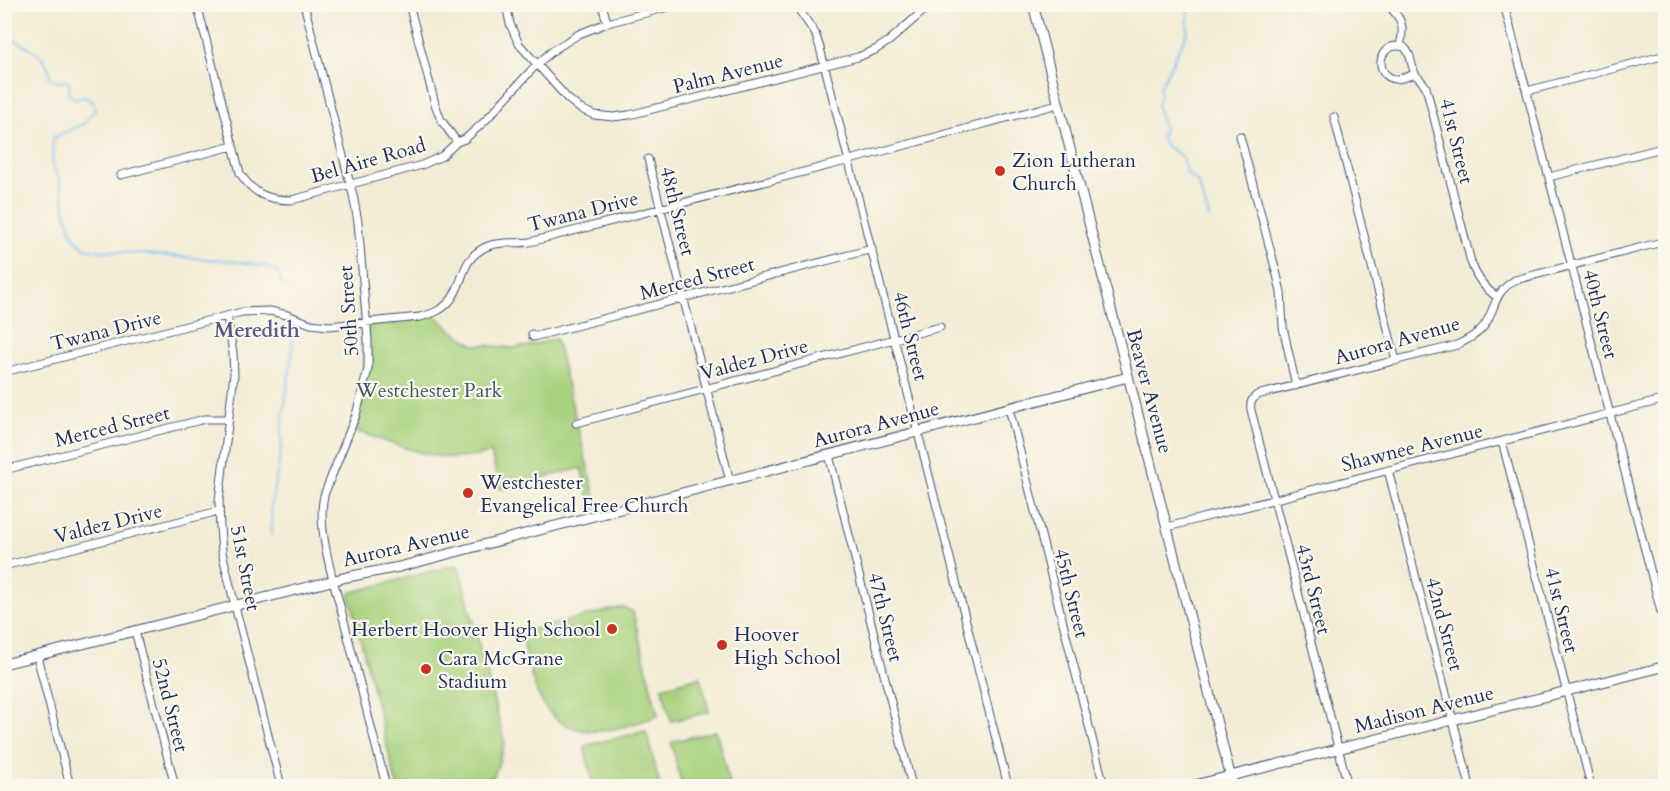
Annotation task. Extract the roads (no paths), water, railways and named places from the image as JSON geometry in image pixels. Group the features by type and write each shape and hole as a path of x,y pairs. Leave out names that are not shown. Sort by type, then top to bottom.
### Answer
{"street":[{"path":"121,175 233,146 197,4"},
{"name":"50th Street","path":"304,4 358,222 369,354 364,389 357,415 324,495 321,522 386,786"},
{"path":"409,4 435,104 441,120 457,142"},
{"name":"Palm Avenue","path":"506,4 510,24 519,44 567,98 579,108 594,115 613,117 825,66 875,50 905,29 931,4"},
{"path":"602,4 607,23"},
{"name":"Bel Aire Road","path":"233,146 240,172 247,184 257,193 269,198 292,200 422,165 442,156 457,142 465,139 484,122 537,64 579,34 607,23 680,4"},
{"name":"46th Street","path":"795,4 815,33 825,66 1008,786"},
{"name":"Beaver Avenue","path":"1033,4 1232,782"},
{"path":"1387,4 1402,21 1403,35 1400,46"},
{"name":"40th Street","path":"1504,4 1665,631"},
{"path":"1392,46 1404,47 1410,54 1415,74 1399,79 1388,76 1382,68 1384,52 1392,46"},
{"path":"1527,91 1665,55"},
{"name":"41st Street","path":"1415,74 1427,90 1475,273 1482,284 1497,297"},
{"name":"Twana Drive","path":"4,372 242,312 261,311 287,315 311,324 329,326 420,318 440,309 453,297 466,264 487,247 504,243 530,242 1058,104"},
{"path":"1334,117 1396,361"},
{"path":"1240,136 1279,283 1283,327 1296,386"},
{"path":"1549,177 1665,147"},
{"name":"48th Street","path":"648,159 730,481"},
{"name":"Aurora Avenue","path":"1252,401 1257,395 1457,345 1472,338 1485,325 1497,297 1515,280 1665,243"},
{"name":"Merced Street","path":"532,334 533,337 872,249"},
{"name":"51st Street","path":"227,316 234,374 219,511 222,552 281,786"},
{"name":"Valdez Drive","path":"576,423 940,327"},
{"name":"Aurora Avenue","path":"4,664 334,580 408,564 1128,377"},
{"name":"Shawnee Avenue","path":"1167,527 1665,399"},
{"name":"43rd Street","path":"1252,401 1251,410 1348,786"},
{"name":"45th Street","path":"1009,408 1104,786"},
{"name":"Merced Street","path":"4,470 206,419 228,419"},
{"name":"41st Street","path":"1502,441 1591,786"},
{"name":"47th Street","path":"829,455 912,786"},
{"name":"42nd Street","path":"1388,470 1470,786"},
{"name":"Valdez Drive","path":"4,566 219,511"},
{"name":"52nd Street","path":"135,631 175,786"},
{"path":"37,656 69,786"},
{"name":"Madison Avenue","path":"1191,786 1232,782 1338,749 1665,666"}],"waterway":[{"path":"1188,4 1188,31 1160,87 1157,105 1164,129 1161,136 1165,145 1182,157 1187,174 1198,182 1209,218"},
{"path":"4,34 41,56 49,69 49,77 57,82 69,83 69,95 76,99 83,97 93,101 95,110 85,123 53,138 52,165 59,179 74,238 85,248 266,266 278,273 282,285"},
{"path":"272,535 271,506 282,445 281,432 293,347 292,340"}],"place":[{"name":"Zion Lutheran Church","path":"1000,171"},
{"name":"Westchester Evangelical Free Church","path":"468,493"},
{"name":"Herbert Hoover High School","path":"612,629"},
{"name":"Hoover High School","path":"722,645"},
{"name":"Cara McGrane Stadium","path":"426,669"}],"district":[{"name":"Meredith","path":"257,330"}],"park label":[{"name":"Westchester Park","path":"429,390"}]}
